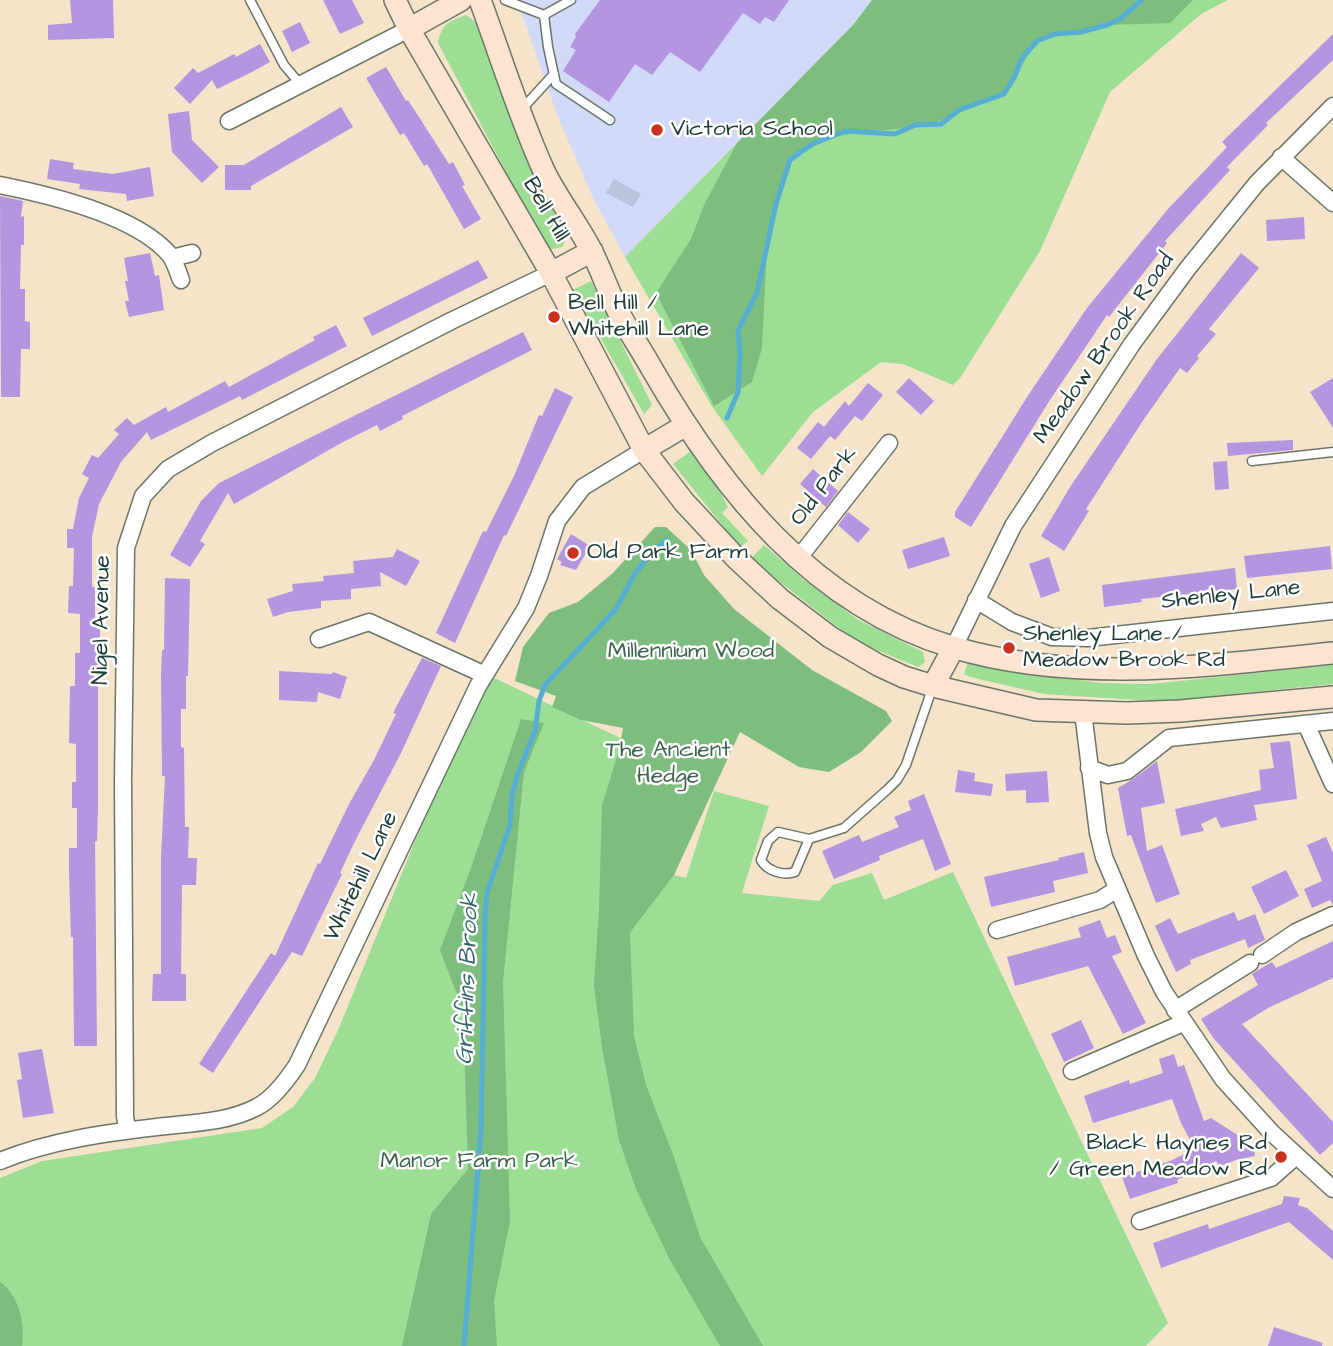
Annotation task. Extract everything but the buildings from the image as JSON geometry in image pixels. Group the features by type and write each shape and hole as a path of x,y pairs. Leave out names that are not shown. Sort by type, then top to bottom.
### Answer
{"main road":[{"name":"Bell Hill","path":"395,0 409,29 551,273 644,450"},
{"path":"409,29 461,0"},
{"name":"Bell Hill","path":"480,0 545,174 592,251 618,310 686,425"},
{"path":"551,273 592,251"},
{"path":"1333,653 1199,666 1096,669 1043,666 954,647 920,636 866,610 834,589 797,559 743,502 686,425 644,450 693,512 737,559 780,599 830,638 904,677 933,687 1036,709 1083,712 1180,710 1333,697"},
{"path":"933,687 954,647"}],"street":[{"path":"229,121 409,29"},
{"name":"Meadow Brook Road","path":"954,647 1013,526 1132,344 1188,268 1281,157 1333,106"},
{"path":"1281,157 1333,203"},
{"path":"0,185 37,192 125,222 152,238 172,258 181,280"},
{"path":"172,258 192,253"},
{"name":"Nigel Avenue","path":"127,1130 123,795 126,548 143,496 168,469 212,443 551,273"},
{"name":"Old Park","path":"797,559 889,443"},
{"name":"Whitehill Lane","path":"0,1161 28,1149 127,1130 226,1118 258,1107 284,1084 298,1065 485,675 526,608 557,521 583,487 644,450"},
{"name":"Shenley Lane","path":"976,600 1012,622 1052,637 1076,638 1333,611"},
{"path":"319,639 369,622 485,675"},
{"path":"1083,712 1098,833 1104,857 1146,956 1179,1017 1223,1079 1296,1156 1333,1189"},
{"path":"1089,768 1108,775 1127,771 1169,738 1333,721"},
{"path":"1306,724 1333,784"},
{"path":"997,930 1100,900 1117,889"},
{"path":"1072,1071 1179,1017 1296,932 1333,915"},
{"path":"1140,1221 1271,1178 1296,1156"}],"lane":[{"path":"250,0 284,65 301,85"},
{"path":"505,0 544,15"},
{"path":"544,15 571,0"},
{"path":"544,15 556,84 610,120"},
{"path":"520,111 554,74"},
{"path":"1252,461 1333,452"},
{"path":"809,839 795,872 789,874 767,869 761,860 768,841 778,832 809,839 844,828 897,780 906,765 933,687"}],"shaded area":[{"name":"Victoria School","path":"517,0 872,0 854,24 625,257 593,198 558,117"},
{"path":"614,179 641,194 633,207 606,193"}],"green space":[{"path":"872,0 1228,0 1201,14 1110,92 1040,251 960,378 953,385 903,364 881,362 813,412 762,476 711,405 625,257 854,24"},
{"path":"872,0 1193,0 1170,23 1107,25 1037,41 1004,94 930,125 833,136 790,160 767,246 762,348 752,382 714,406 656,293 691,239 705,203 737,143 854,24"},
{"path":"466,15 478,24 528,157 566,239 562,247 547,250 438,43 447,24"},
{"path":"591,281 652,405 644,414 573,290"},
{"path":"691,451 718,488 728,507 722,513 748,541 740,547 673,464"},
{"path":"655,527 666,527 691,550 704,575 734,609 812,670 886,711 892,721 861,752 829,772 799,767 740,732 674,875 630,933 634,1036 646,1085 674,1157 700,1237 763,1346 720,1346 670,1260 636,1189 619,1140 594,985 602,805 623,728 581,720 552,707 556,696 515,681 523,647 549,613 578,602 613,573"},
{"path":"764,545 803,579 857,619 923,652 925,662 918,667 857,642 750,559"},
{"path":"968,663 1100,683 1151,684 1333,665 1333,684 1175,700 1137,700 1044,694 970,677 964,674"},
{"name":"Manor Farm Park","path":"490,676 635,745 631,932 674,875 686,878 714,791 769,806 742,893 819,901 833,885 872,873 884,900 953,872 1168,1323 1146,1346 0,1346 0,1178 42,1161 262,1128 293,1107 315,1078 339,1028 478,686"},
{"name":"Manor Farm Park","path":"521,719 544,723 524,772 503,982 510,1221 494,1301 497,1346 402,1346 431,1214 468,1169 463,1010 440,950 471,868"},
{"path":"0,1282 12,1294 19,1310 22,1346 0,1346"}],"waterway":[{"path":"727,418 738,392 738,330 757,293 776,204 790,160 812,144 846,131 895,134 915,125 941,124 959,110 1004,94 1022,58 1037,41 1055,34 1081,32 1107,25 1120,19 1142,0"},
{"name":"Griffins Brook","path":"464,1346 481,1131 487,893 510,825 512,795 535,731 539,701 545,685 616,609 634,575 650,554 667,540"}],"place":[{"name":"Victoria School","path":"657,130"},
{"name":"Bell Hill / Whitehill Lane","path":"554,317"},
{"name":"Old Park Farm","path":"573,553"},
{"name":"Shenley Lane / Meadow Brook Rd","path":"1009,648"},
{"name":"Black Haynes Rd / Green Meadow Rd","path":"1281,1157"}],"park label":[{"name":"Millennium Wood","path":"691,652"},
{"name":"The Ancient Hedge","path":"668,764"}]}
